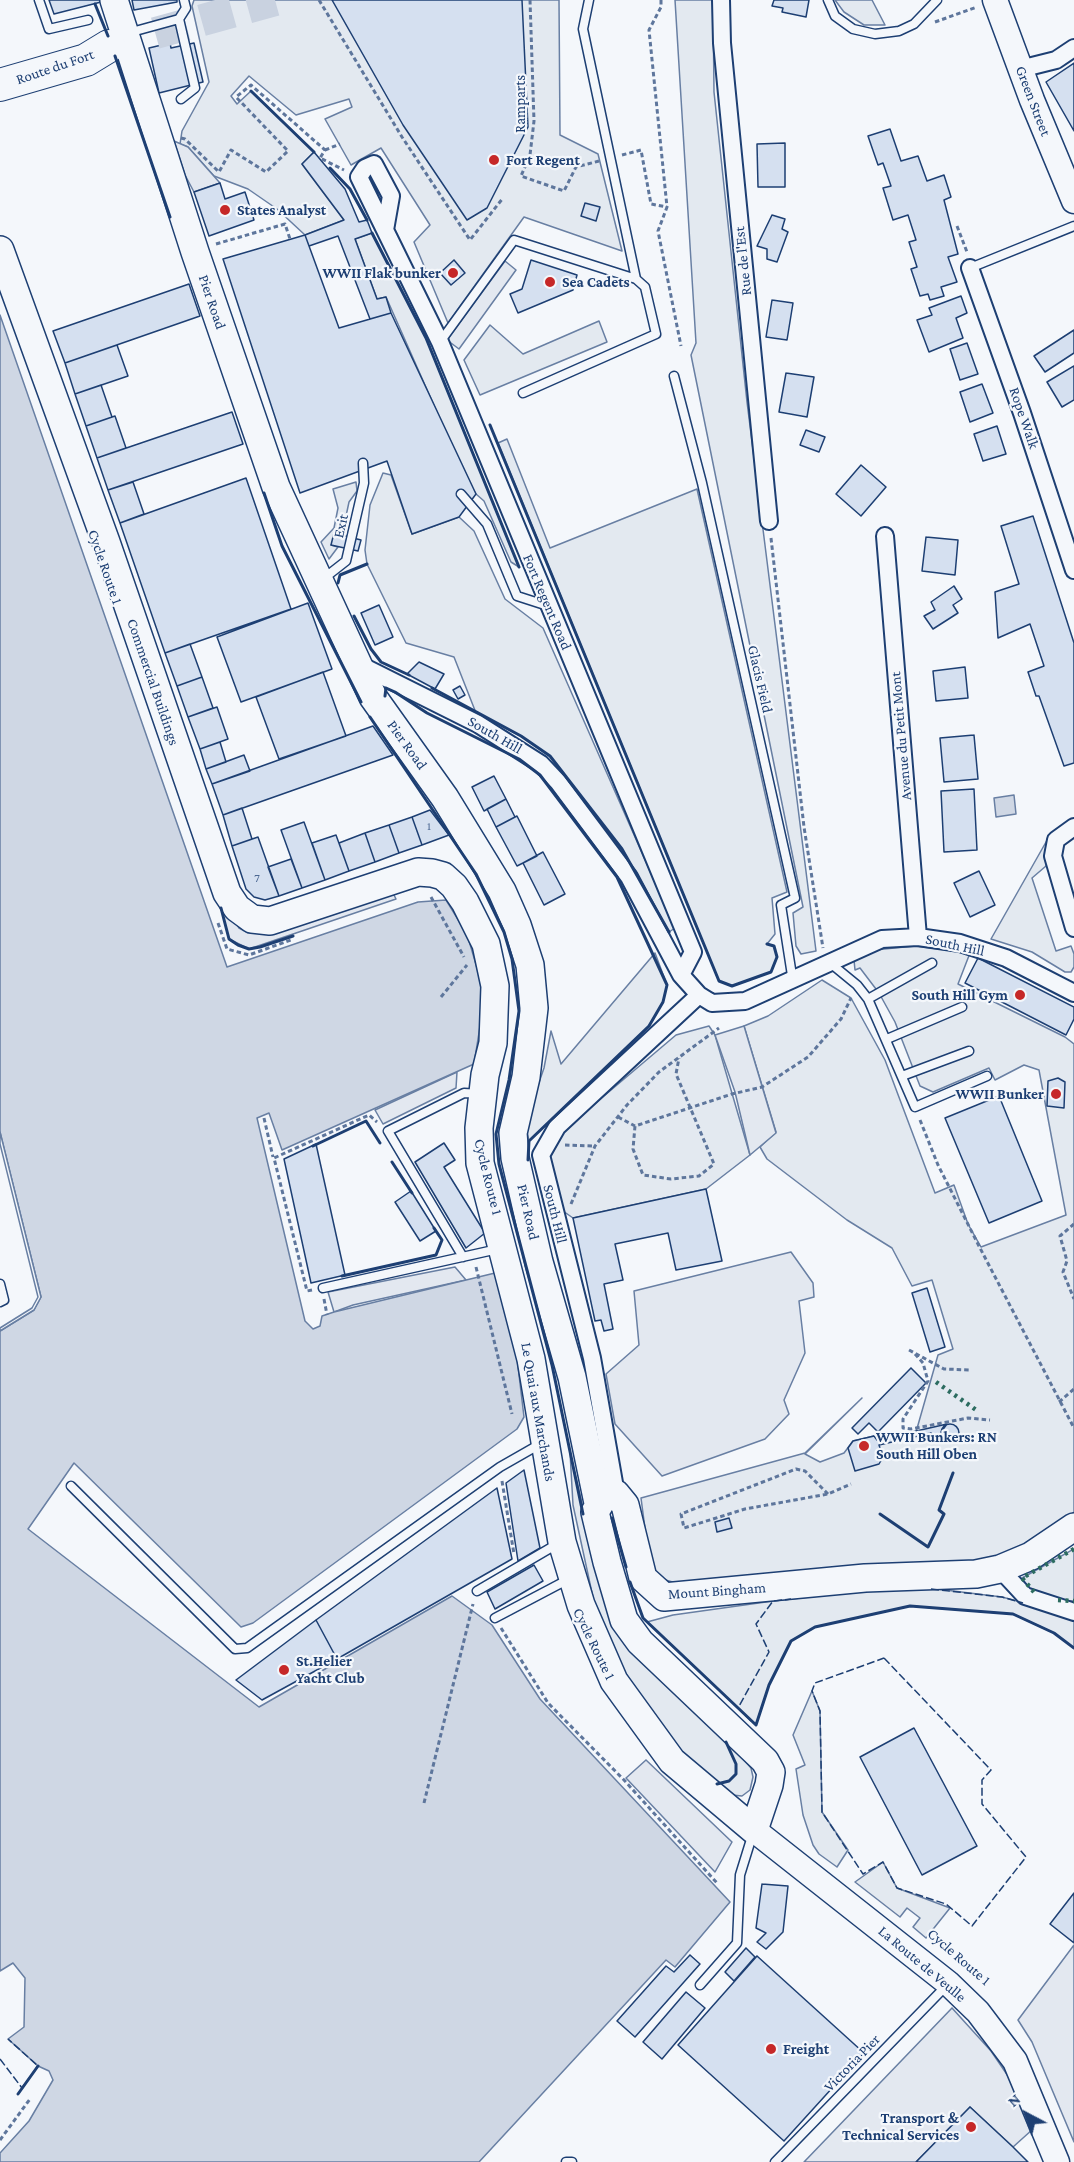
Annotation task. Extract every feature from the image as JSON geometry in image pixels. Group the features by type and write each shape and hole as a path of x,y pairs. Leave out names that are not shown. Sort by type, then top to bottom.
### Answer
{"highway":[{"path":"0,70 117,40"},
{"name":"Route du Fort","path":"0,85 86,60 117,40"}],"main road":[{"name":"Pier Road","path":"114,0 117,40 159,138 195,252 276,488 357,664 382,712 445,798 502,891 530,965 534,1008 526,1077 513,1133 515,1158 539,1262 607,1499"},
{"name":"Commercial Buildings","path":"0,249 98,520 227,893 237,908 252,919 270,921 430,874"},
{"name":"Le Quai aux Marchands","path":"430,874 465,902 486,944 492,968 495,986 493,1043 482,1094 480,1163 531,1359 543,1442 562,1542 580,1605 609,1670 626,1698 672,1761 754,1830"},
{"name":"Mount Bingham","path":"607,1499 625,1505 643,1578 664,1597 865,1578 976,1574 1000,1569 1031,1556 1074,1527"},
{"path":"607,1499 595,1512 624,1620 640,1642 765,1761 771,1772 754,1830"}],"street":[{"name":"Rue de l'Est","path":"721,0 722,43 769,521"},
{"name":"Green Street","path":"998,6 1020,69 1074,201"},
{"path":"1020,69 1056,60 1074,48"},
{"name":"Fort Regent Road","path":"359,177 364,168 374,164 391,196 385,230 440,342 693,952 681,975"},
{"name":"Rope Walk","path":"970,268 1022,412 1074,570"},
{"name":"Avenue du Petit Mont","path":"885,536 918,937"},
{"name":"South Hill","path":"357,664 478,724 541,764 558,782 629,877 681,975 699,995 712,1003 746,1001 882,939 918,937 960,943 1006,958 1074,993"},
{"path":"1074,827 1056,840 1053,856 1074,928"},
{"path":"546,1142 556,1127 699,995"},
{"name":"South Hill","path":"546,1142 541,1155 592,1358 607,1499"},
{"path":"1000,1569 1025,1596 1074,1612"},
{"name":"La Route de Veulle","path":"754,1830 948,1983 978,2012 1015,2061 1057,2162"}],"lane":[{"path":"39,0 49,28 88,20"},
{"path":"117,40 179,19 186,8 184,0"},
{"path":"588,0 583,29 636,279"},
{"path":"828,0 835,16 853,29 875,34 899,31 914,24 937,0"},
{"path":"179,19 195,87 181,99"},
{"path":"970,268 1074,226"},
{"path":"440,342 514,240 636,279 645,287 656,334 523,393"},
{"name":"Glacis Field","path":"674,376 702,483 795,898 781,905 792,982"},
{"name":"Exit","path":"319,582 346,561 364,483 363,464"},
{"path":"461,494 487,524 517,596 550,606"},
{"path":"829,962 857,985 868,999 915,1107 987,1076"},
{"path":"868,999 932,963"},
{"path":"887,1039 962,1007"},
{"path":"902,1076 969,1051"},
{"path":"463,1257 396,1148 388,1131 464,1093 482,1094"},
{"path":"322,1288 501,1248"},
{"path":"0,1284 4,1299 0,1302"},
{"path":"71,1486 235,1649 247,1648 500,1467 543,1442"},
{"path":"477,1591 562,1542"},
{"path":"495,1618 572,1577"},
{"path":"700,1985 737,1943 740,1875 754,1830"},
{"name":"Victoria Pier","path":"775,2162 948,1983"},
{"path":"566,2162 572,2162"}],"path":[{"path":"319,0 402,137 470,240 504,198"},
{"name":"Ramparts","path":"530,0 534,121 530,155 521,177 564,191 576,167 641,150 651,204 667,207"},
{"path":"661,0 661,7 649,30 667,207 658,231 681,346"},
{"path":"933,22 998,6"},
{"path":"159,138 184,138 219,172 231,150 266,172 288,151 236,97 251,85 325,150"},
{"path":"340,144 325,150 320,158 359,177"},
{"path":"195,252 285,224 290,239"},
{"path":"957,226 971,263 970,268"},
{"path":"769,521 804,827 823,950 829,962"},
{"path":"430,874 468,964 441,997"},
{"path":"216,916 227,949 249,955 292,940"},
{"path":"618,1117 635,1126 762,1087 808,1057 842,1019 857,985"},
{"path":"559,1230 595,1146 659,1072 719,1028"},
{"path":"635,1126 633,1149 643,1176 671,1179 699,1176 714,1164 676,1074 680,1057"},
{"path":"915,1107 938,1165 1074,1428"},
{"path":"273,1158 369,1115 388,1131"},
{"path":"264,1118 307,1291 322,1288"},
{"path":"546,1142 595,1146"},
{"path":"1074,1224 1060,1236 1067,1262 1063,1272 1074,1299"},
{"path":"1070,1228 1074,1234"},
{"path":"473,1254 512,1414"},
{"path":"909,1350 944,1369 970,1370"},
{"path":"915,1354 923,1363 928,1381 903,1419 903,1428 911,1429 968,1418 990,1420"},
{"path":"1059,1402 1074,1389"},
{"path":"500,1467 517,1568"},
{"path":"828,1494 805,1471 796,1469 681,1514 684,1528 745,1509 828,1494 851,1484"},
{"path":"424,1803 477,1591"},
{"path":"495,1618 548,1703 624,1780 717,1883"},
{"path":"0,2140 30,2099"},
{"path":"0,2130 4,2135"}],"shaded area":[{"name":"Fort Regent","path":"194,0 559,0 560,135 598,154 622,251 524,217 448,323 414,242 430,225 381,148 351,165 325,119 352,107 349,99 296,115 249,76 231,96 237,104 251,91 314,152 302,164 344,220 305,235 277,209 248,189 214,176 188,147 180,144 182,131 209,82 192,6"},
{"path":"675,0 713,0 714,92 747,402 816,951 801,954 796,946 793,913 803,907 691,355 696,343"},
{"path":"835,0 872,0 885,25 864,25 844,12"},
{"path":"174,141 188,147 220,183 194,192 185,175"},
{"path":"372,233 426,338 519,567 511,562 484,501 476,494 467,480 386,297 377,299 355,239"},
{"path":"505,261 516,270 459,349 447,340"},
{"path":"0,315 227,967 418,902 446,900 467,934 485,995 474,1064 282,1150 269,1113 257,1118 305,1321 313,1329 320,1326 322,1316 334,1312 495,1273 515,1341 524,1417 517,1429 253,1623 241,1627 74,1463 28,1529 259,1707 452,1596 492,1625 540,1699 730,1902 675,1967 666,1960 479,2162 0,2162 0,2153 29,2121 53,2080 49,2071 38,2066 8,2039 24,2027 25,1978 13,1963 0,1971 0,1331 34,1310 41,1297 0,1132"},
{"path":"599,321 607,342 480,395 464,360 490,325 523,354"},
{"path":"507,439 550,548 697,489 787,892 772,898 775,934 767,944 774,946 777,957 771,972 732,986 719,981 498,443"},
{"path":"383,473 391,475 412,534 459,517 474,531 505,599 543,628 675,928 669,932 622,849 550,756 521,736 476,713 454,657 406,643 367,564 365,550 370,505"},
{"path":"356,482 357,491 349,502 342,535 331,545 338,547 329,559 321,542 334,528 338,508 333,489"},
{"path":"1014,795 1016,814 996,817 994,798"},
{"path":"1050,835 1046,866 1032,878 1056,951 1071,946 1074,954 1074,967 1071,972 1065,972 1032,952 991,939"},
{"path":"392,891 396,899 249,949 229,939 221,908 226,907 239,928 248,933 261,933"},
{"path":"915,946 970,953 958,984 1065,1037 1074,1044 1074,1512 1023,1548 986,1561 676,1583 662,1579 655,1572 649,1559 641,1498 805,1453 862,1398 805,1454 820,1462 844,1453 853,1441 874,1436 877,1440 916,1432 938,1355 953,1349 932,1280 912,1286 892,1248 847,1220 767,1159 760,1147 776,1132 744,1026 768,1016 822,980 851,998 885,1060 935,1193 954,1185 968,1224 981,1247 1066,1215 1039,1070 1024,1065 995,1080 989,1068 933,1092 920,1086 895,1022 879,993 860,968 855,970 854,960 874,950"},
{"path":"655,953 667,985 663,1002 649,1026 529,1141 525,1123 544,1068 551,1031 561,1064"},
{"path":"709,1026 715,1035 750,1155 706,1189 573,1218 563,1211 550,1158 565,1129 676,1035"},
{"path":"744,1026 776,1133 750,1155 735,1092 715,1035"},
{"path":"457,1072 456,1088 383,1124 375,1110"},
{"path":"791,1252 813,1283 814,1297 799,1301 805,1353 784,1400 789,1414 765,1439 662,1476 615,1424 606,1374 639,1345 634,1291"},
{"path":"455,1267 466,1280 353,1305 334,1312 328,1292"},
{"path":"570,1452 603,1594 751,1768 753,1777 750,1790 742,1796 732,1795 689,1764 621,1667 597,1616 573,1505"},
{"path":"1074,1549 1074,1601 1053,1600 1030,1590 1022,1578"},
{"path":"893,1588 929,1588 1002,1597 1032,1605 1074,1620 1074,1648 1054,1633 1013,1614 910,1606 815,1627 791,1641 769,1685 756,1725 647,1622 673,1615 773,1601"},
{"path":"812,1691 820,1711 822,1812 848,1850 837,1867 819,1854 813,1845 803,1815 796,1769 805,1765 793,1735"},
{"path":"646,1760 732,1842 715,1872 626,1778"},
{"path":"883,1862 897,1888 950,1908 926,1938 913,1927 920,1918 907,1908 900,1917 855,1882"},
{"path":"1074,1945 1074,2142 1032,2042 1018,2020"},
{"path":"952,2008 991,2051 1008,2076 1033,2129 1013,2147 970,2107 916,2162 804,2162"}],"pier":[{"path":"0,1132 41,1297 34,1310 0,1331 0,1328 32,1308 38,1297 0,1144"}],"building":[{"path":"49,0 100,0 101,2 54,14"},
{"path":"132,0 177,0 177,2 134,10"},
{"path":"332,0 522,0 528,127 487,208 467,220 403,125"},
{"path":"774,0 809,0 806,17 782,12 783,8 772,6"},
{"path":"170,43 171,48 194,43 203,82 159,93 149,48"},
{"path":"1074,63 1074,131 1046,82"},
{"path":"890,129 901,161 918,156 927,181 944,175 951,197 944,200 958,254 948,257 957,282 941,287 944,296 930,300 928,294 920,296 911,269 917,267 909,242 916,240 908,215 893,220 883,188 891,186 883,163 878,165 868,136"},
{"path":"785,143 785,187 758,187 757,144"},
{"path":"314,152 345,189 359,222 367,220 372,233 355,239 377,299 386,297 391,313 370,319 338,236 309,246 305,235 344,220 302,164"},
{"name":"States Analyst","path":"220,183 225,199 245,192 254,220 209,236 194,192"},
{"path":"585,203 600,207 596,221 581,216"},
{"path":"772,215 785,219 782,229 788,232 777,262 767,259 767,249 757,246"},
{"path":"305,235 339,328 391,313 476,494 459,517 412,534 387,461 300,493 223,259"},
{"name":"WWII Flak bunker","path":"454,260 465,273 451,285 440,273"},
{"name":"Sea Cadets","path":"531,260 577,275 573,290 518,313 510,294 522,289"},
{"path":"189,284 200,316 65,363 53,331"},
{"path":"961,296 967,313 956,318 963,338 929,352 917,320 932,315 929,308"},
{"path":"772,300 793,303 787,340 766,337"},
{"path":"1074,330 1074,353 1045,372 1034,356"},
{"path":"967,343 978,374 960,380 950,349"},
{"path":"117,345 128,376 75,394 65,363"},
{"path":"1074,366 1074,400 1062,407 1047,382"},
{"path":"786,373 814,377 807,417 779,412"},
{"path":"982,384 993,413 970,422 960,392"},
{"path":"101,385 112,417 86,426 75,394"},
{"path":"232,412 243,444 108,490 97,458"},
{"path":"115,416 126,448 97,458 86,426"},
{"path":"997,426 1006,454 983,461 974,434"},
{"path":"806,430 825,437 819,452 800,445"},
{"path":"861,465 886,487 861,516 836,494"},
{"path":"246,478 291,609 165,653 120,523"},
{"path":"133,482 144,514 120,523 108,490"},
{"path":"1033,516 1074,643 1074,763 1064,766 1028,672 1044,666 1030,624 998,638 995,592 1019,584 1001,526"},
{"path":"334,533 361,540 358,551 331,545"},
{"path":"926,537 958,540 955,575 922,571"},
{"path":"954,586 962,599 953,605 958,613 933,629 924,616 935,610 931,602"},
{"path":"308,603 332,669 241,702 217,637"},
{"path":"379,605 393,637 375,645 361,613"},
{"path":"190,644 202,677 177,686 165,653"},
{"path":"419,662 444,674 435,689 407,674"},
{"path":"965,667 968,698 936,701 933,671"},
{"path":"323,672 346,736 279,759 256,697"},
{"path":"202,677 213,708 188,717 177,686"},
{"path":"460,686 465,695 458,699 453,690"},
{"path":"217,707 228,739 200,749 188,717"},
{"path":"373,726 393,755 223,815 212,784"},
{"path":"974,735 978,779 944,782 940,738"},
{"path":"220,742 226,762 206,769 200,749"},
{"path":"244,755 250,771 212,784 206,769"},
{"path":"494,776 506,799 484,811 472,787"},
{"path":"974,789 977,850 944,852 941,791"},
{"path":"506,799 515,817 496,827 487,809"},
{"path":"242,808 252,839 232,846 223,815"},
{"path":"430,810 449,835 422,845 412,817"},
{"path":"517,816 537,856 517,866 496,827"},
{"path":"412,817 422,845 399,853 389,825"},
{"path":"304,822 325,880 302,888 281,830"},
{"path":"389,825 399,853 375,862 365,833"},
{"path":"365,833 375,862 349,871 339,843"},
{"path":"336,835 349,871 325,880 312,843"},
{"path":"258,837 279,896 265,900 254,897 246,889 232,846"},
{"path":"543,852 565,894 544,905 523,863"},
{"path":"291,859 302,888 279,896 268,867"},
{"path":"979,871 995,905 970,917 954,883"},
{"name":"South Hill Gym","path":"978,958 1074,1007 1074,1019 1066,1035 965,983"},
{"name":"WWII Bunker","path":"1058,1078 1065,1082 1064,1108 1047,1106 1048,1081"},
{"path":"999,1096 1042,1201 989,1223 945,1118"},
{"path":"444,1143 455,1160 444,1167 485,1233 466,1248 415,1162"},
{"path":"316,1144 345,1275 311,1283 284,1159"},
{"path":"706,1189 722,1261 676,1270 668,1233 615,1244 623,1280 604,1284 613,1329 604,1331 601,1320 595,1321 573,1218"},
{"path":"411,1191 436,1231 420,1241 395,1202"},
{"path":"927,1288 945,1347 930,1352 912,1293"},
{"path":"911,1368 926,1383 878,1432 869,1423 858,1434 852,1428"},
{"name":"WWII Bunkers: RN South Hill Oben","path":"946,1424 954,1424 959,1429 957,1440 946,1442 941,1437 941,1429"},
{"name":"WWII Bunkers: RN South Hill Oben","path":"947,1424 941,1432 943,1440 931,1433 879,1445 883,1457 879,1464 855,1471 848,1448 853,1441 874,1436 877,1440"},
{"path":"524,1470 540,1548 518,1561 506,1483"},
{"path":"497,1488 512,1559 337,1659 316,1620"},
{"path":"729,1518 732,1528 717,1532 715,1522"},
{"path":"534,1565 543,1581 495,1609 487,1592"},
{"name":"St.Helier Yacht Club","path":"316,1620 337,1659 262,1700 236,1680"},
{"path":"914,1728 977,1846 922,1875 860,1757"},
{"path":"762,1884 788,1886 783,1932 766,1949 757,1942 766,1933 756,1928"},
{"path":"1074,1893 1074,1943 1050,1924"},
{"path":"746,1948 755,1957 734,1981 725,1972"},
{"path":"690,1955 700,1964 635,2037 617,2021 666,1966 674,1972"},
{"name":"Freight","path":"757,1956 864,2053 784,2141 678,2045"},
{"path":"686,1992 705,2008 662,2059 643,2042"},
{"name":"Transport & Technical Services","path":"970,2107 1013,2147 1028,2162 916,2162"}],"tunnel":[{"path":"109,46 275,0"}],"hedge":[{"path":"936,1382 979,1412"},
{"path":"1034,1592 1022,1578 1074,1549"},
{"path":"1058,1600 1074,1601"}],"fence":[{"path":"931,1589 1002,1597 1023,1603"},
{"path":"751,1721 738,1708 769,1652 756,1624 773,1601 791,1599"},
{"path":"884,1658 991,1770 982,1780 982,1804 1026,1857 972,1926 946,1904 897,1888 883,1862 863,1874 822,1812 820,1711 812,1691 815,1683 884,1658"},
{"path":"0,2059 22,2088 38,2066 8,2039"}],"wall":[{"path":"95,4 108,36"},
{"path":"115,56 170,217"},
{"path":"251,91 314,152"},
{"path":"330,168 350,189 367,220"},
{"path":"372,233 426,338 519,567"},
{"path":"490,425 719,981 732,986 771,972 777,957 774,946 767,944"},
{"path":"264,493 282,546 361,702"},
{"path":"338,583 340,575 367,564"},
{"path":"354,616 371,649 381,662 409,675"},
{"path":"385,696 386,688 395,692 427,713 519,759 540,775 617,877 667,985 663,1002 649,1026 529,1141 528,1160"},
{"path":"432,688 521,736 550,756 622,849 669,932"},
{"path":"370,717 476,874 504,932 512,959 519,1011 509,1080 496,1134 499,1164 552,1365 583,1514"},
{"path":"221,908 229,939 238,945 249,949 293,936"},
{"path":"313,1146 366,1121 380,1143"},
{"path":"392,1162 412,1193"},
{"path":"342,1276 436,1255 442,1240 434,1228"},
{"path":"880,1514 928,1547 944,1514 939,1510 953,1473"},
{"path":"612,1518 626,1567"},
{"path":"630,1582 643,1618 756,1725 769,1685 791,1641 815,1627 910,1606 1013,1614 1054,1633 1074,1648"},
{"path":"717,1784 729,1781 736,1774 736,1764 726,1742"},
{"path":"18,2094 38,2066"}],"place":[{"name":"Fort Regent","path":"494,160"},
{"name":"States Analyst","path":"225,210"},
{"name":"WWII Flak bunker","path":"453,273"},
{"name":"Sea Cadets","path":"550,282"},
{"name":"South Hill Gym","path":"1020,995"},
{"name":"WWII Bunker","path":"1056,1094"},
{"name":"WWII Bunkers: RN South Hill Oben","path":"864,1446"},
{"name":"St.Helier Yacht Club","path":"284,1670"},
{"name":"Freight","path":"771,2049"},
{"name":"Transport & Technical Services","path":"971,2127"}]}
